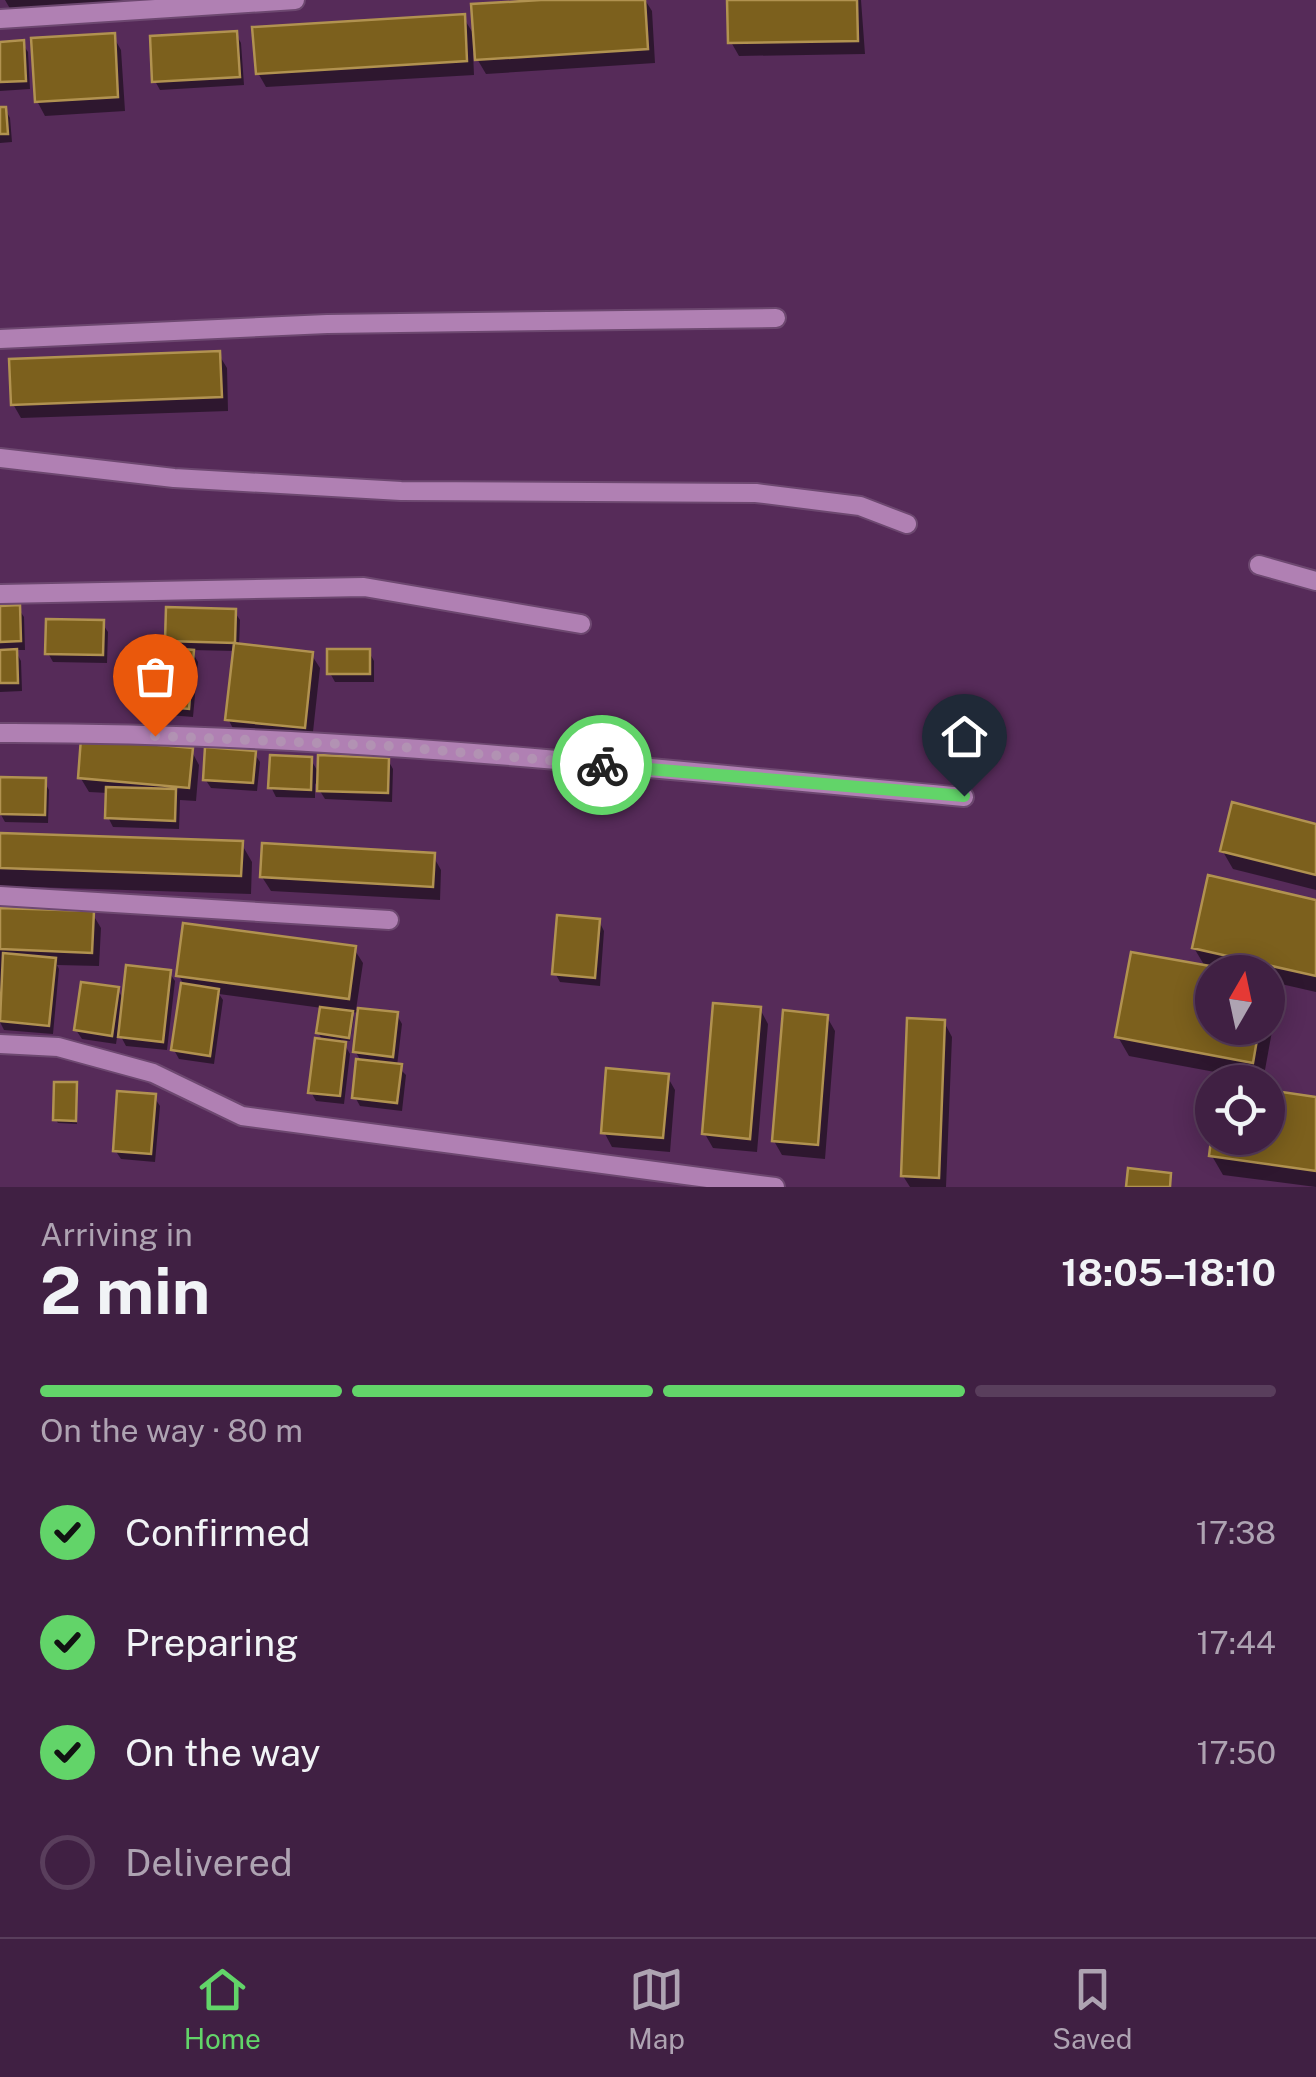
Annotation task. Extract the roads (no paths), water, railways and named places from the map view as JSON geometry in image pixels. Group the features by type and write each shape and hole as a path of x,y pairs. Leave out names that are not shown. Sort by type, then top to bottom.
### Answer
{"street":[{"path":"0,19 295,0"},
{"path":"0,338 327,324 776,318"},
{"path":"0,458 174,478 401,490 756,494 860,506 907,524"},
{"path":"1259,565 1316,581"},
{"path":"0,594 364,587 581,624"},
{"path":"0,733 389,746 964,796"},
{"path":"0,896 388,920"},
{"path":"0,1044 58,1048 153,1072 242,1116 776,1187"}]}
